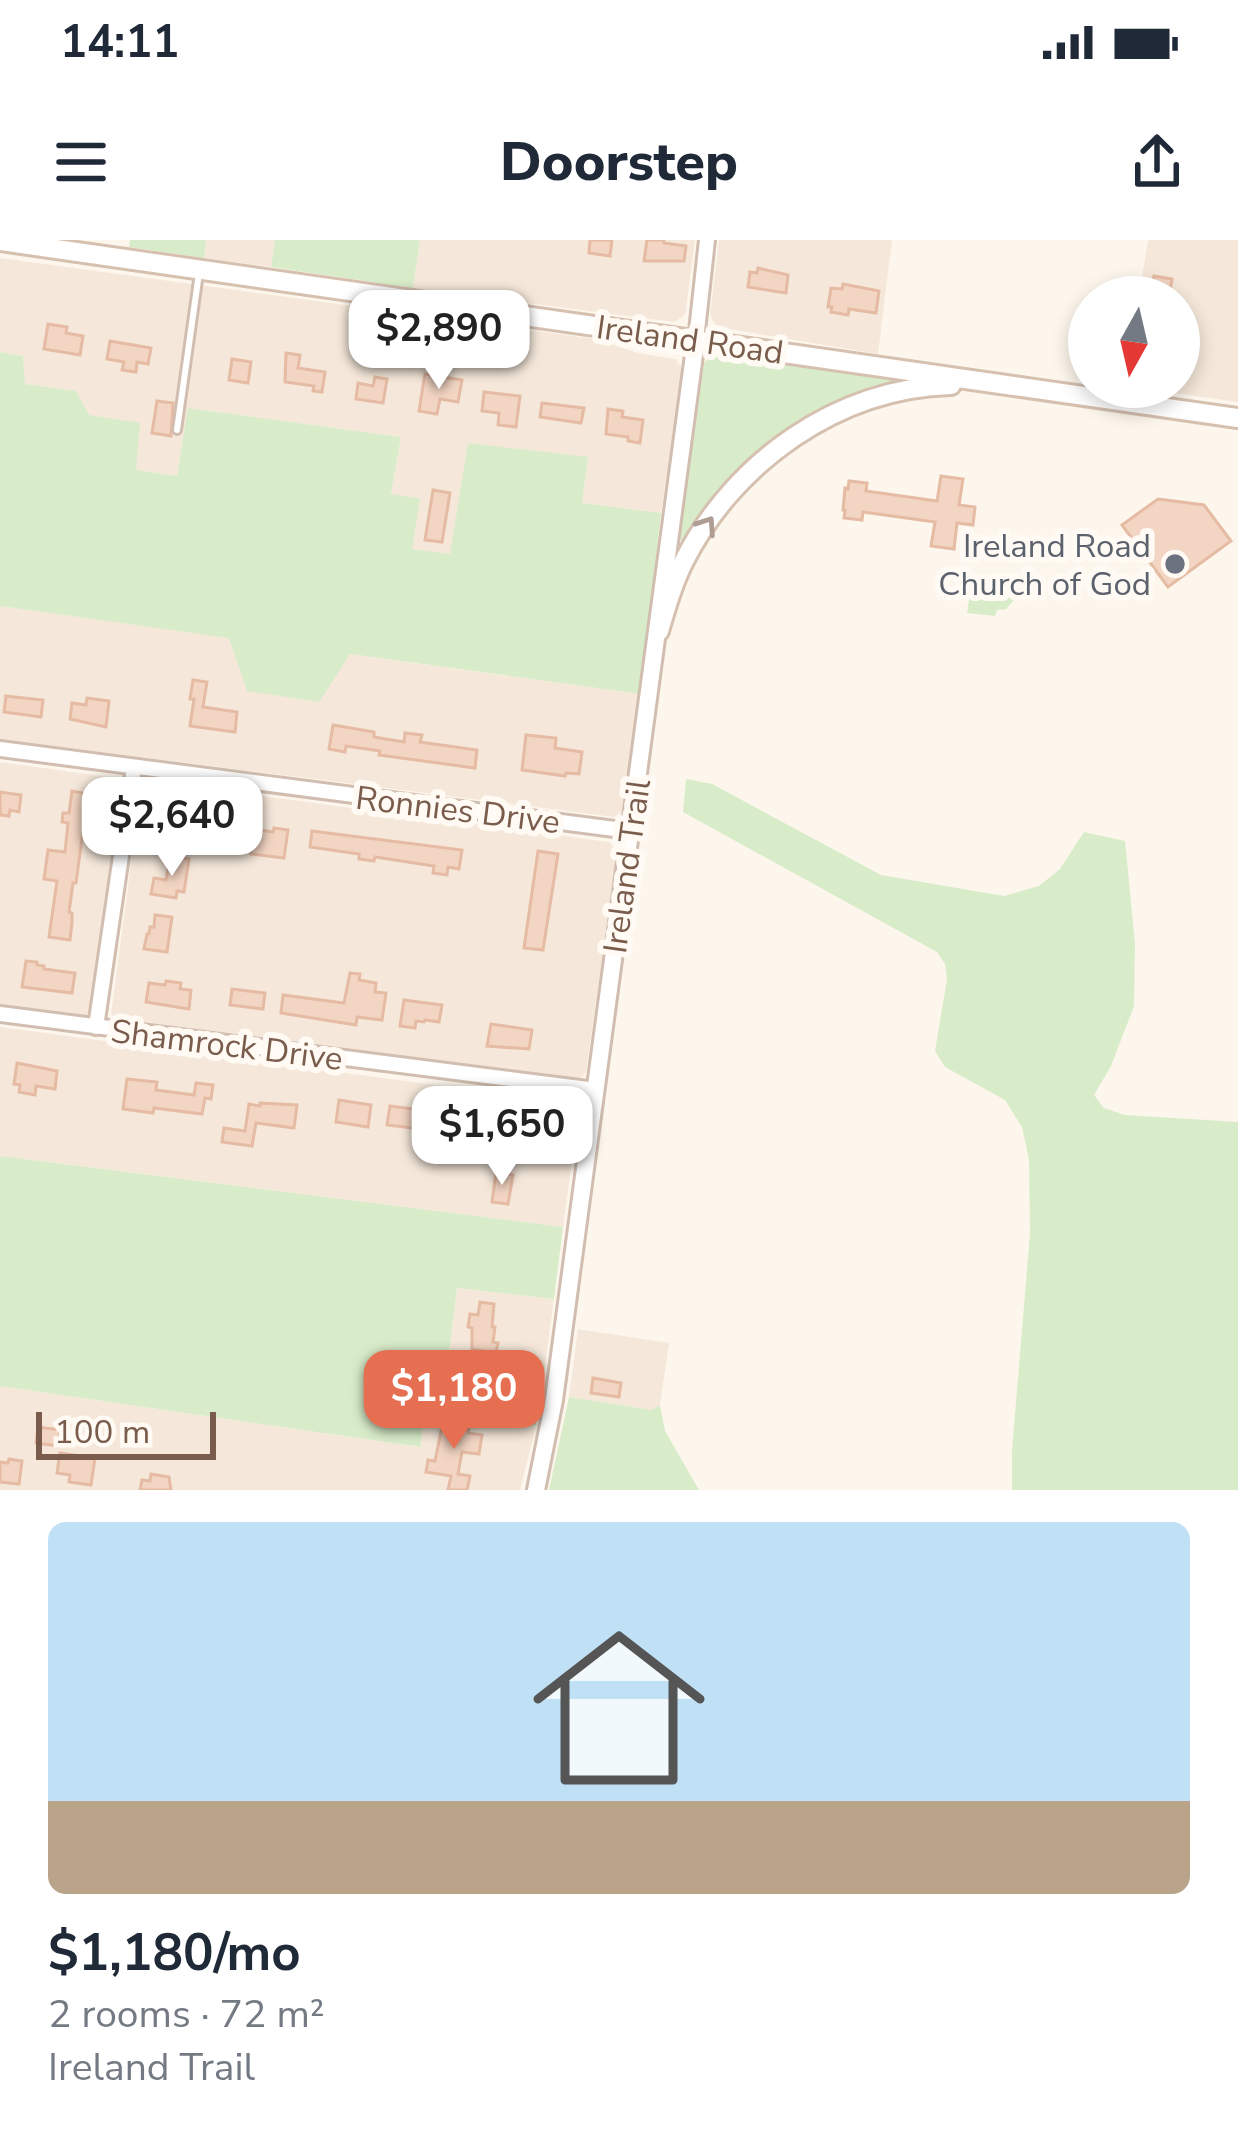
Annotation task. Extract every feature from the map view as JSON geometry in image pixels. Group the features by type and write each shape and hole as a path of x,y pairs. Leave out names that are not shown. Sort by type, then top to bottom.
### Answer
{"main road":[{"name":"Ireland Road","path":"0,241 1238,418"},
{"path":"658,631 677,577 700,534 738,484 778,448 820,421 871,400 937,386 993,384"}],"street":[{"name":"Ireland Trail","path":"536,1490 554,1400 706,240"},
{"name":"Ronnies Drive","path":"0,749 630,831"},
{"path":"96,1027 134,767"},
{"name":"Shamrock Drive","path":"0,1014 596,1090"}],"lane":[{"path":"177,430 200,269"}],"shaded area":[{"path":"206,240 275,240 271,267 204,258"},
{"path":"420,240 695,240 685,315 674,322 413,288"},
{"path":"719,240 892,240 878,354 717,327 710,315"},
{"path":"1148,240 1238,240 1238,402 1200,397 1200,276 1142,276"},
{"path":"0,258 602,340 637,353 675,359 683,369 661,513 582,503 588,458 468,444 450,555 411,549 391,494 401,437 189,408 177,476 135,470 75,391 25,384 23,356 0,352"},
{"path":"0,606 640,694 624,810 614,817 0,739"},
{"path":"0,762 116,778 121,785 90,1013 84,1017 0,1005"},
{"path":"148,781 609,842 617,850 586,1072 580,1079 119,1022 111,1014 141,788"},
{"path":"0,1027 571,1103 579,1112 563,1227 0,1156"},
{"path":"457,1288 554,1299 545,1365 449,1354"},
{"path":"578,1329 669,1343 660,1405 652,1410 569,1397"},
{"path":"0,1386 419,1447 425,1410 536,1427 520,1490 0,1490"}],"green space":[{"path":"130,240 206,240 204,258 129,247"},
{"path":"275,240 420,240 413,288 271,267"},
{"path":"0,352 23,356 25,384 76,391 89,415 140,423 136,470 177,476 188,408 401,437 391,494 420,499 412,549 450,554 468,443 588,457 582,503 661,513 640,694 350,654 319,702 247,691 229,638 0,606"},
{"path":"724,354 888,376 896,383 807,419 686,545 679,538 704,363"},
{"path":"1005,586 1016,591 1006,609 997,610 995,616 967,613 970,594"},
{"path":"686,779 712,784 881,875 1004,896 1039,886 1060,869 1084,832 1125,841 1135,943 1134,1006 1111,1066 1094,1095 1104,1108 1125,1115 1238,1122 1238,1490 1012,1490 1030,1233 1029,1160 1022,1127 1005,1100 945,1067 935,1051 947,979 937,952 683,812"},
{"path":"0,1156 563,1227 554,1299 457,1288 449,1353 545,1365 536,1426 426,1410 420,1447 0,1386"},
{"path":"569,1397 652,1410 660,1405 665,1431 699,1490 549,1490"}],"building":[{"path":"590,240 612,240 610,256 589,253"},
{"path":"647,240 686,246 684,261 644,261"},
{"path":"758,268 788,275 786,293 748,287 750,272 757,273"},
{"path":"843,284 879,291 876,313 831,312 831,288 842,289"},
{"path":"48,324 83,336 80,355 44,349"},
{"path":"110,341 151,348 148,364 137,362 136,372 122,370 124,362 107,359"},
{"path":"286,353 300,355 298,368 325,372 322,392 313,391 314,386 285,382"},
{"path":"232,359 251,362 248,383 229,380"},
{"path":"425,374 462,380 458,402 440,399 437,414 419,411"},
{"path":"375,377 387,379 383,403 356,399 358,383 373,386"},
{"path":"484,392 520,396 516,427 498,425 499,413 482,411"},
{"path":"157,401 173,403 171,436 152,433"},
{"path":"542,403 584,408 581,423 540,417"},
{"path":"608,409 643,420 640,443 606,434"},
{"path":"941,476 963,479 959,505 975,507 973,525 957,523 954,549 931,546 935,522 863,512 862,520 844,518 849,481 867,483 866,491 937,501"},
{"path":"433,490 450,493 442,542 425,540"},
{"name":"Ireland Road Church of God","path":"1158,499 1204,505 1231,541 1168,587 1122,525"},
{"path":"193,680 207,682 203,707 237,712 235,732 190,726"},
{"path":"6,696 43,700 41,717 4,712"},
{"path":"87,698 109,701 106,727 70,719 72,703 86,705"},
{"path":"333,725 404,742 405,733 422,735 420,742 477,750 475,768 346,746 345,752 329,749"},
{"path":"526,735 556,738 555,748 582,752 579,774 522,770"},
{"path":"72,791 88,794 69,912 70,940 49,937 57,881 44,879 48,850 65,852 68,823 62,822 63,813 69,813"},
{"path":"0,792 21,795 19,812 0,815"},
{"path":"174,804 215,810 211,833 170,827"},
{"path":"274,828 288,830 284,858 251,854 254,829 273,832"},
{"path":"312,831 462,850 459,869 448,867 447,875 433,873 434,866 359,859 359,854 310,847"},
{"path":"538,851 558,854 543,950 524,948"},
{"path":"170,856 189,859 184,892 177,891 176,898 151,894 154,878 166,880"},
{"path":"155,915 172,917 167,952 144,949"},
{"path":"26,961 75,973 72,993 22,987"},
{"path":"350,973 376,983 375,992 386,993 382,1020 357,1017 356,1025 281,1013 283,995 344,1003"},
{"path":"166,981 191,990 189,1009 146,1002 149,983 165,985"},
{"path":"232,989 265,993 263,1009 230,1005"},
{"path":"404,1000 442,1005 439,1022 400,1026"},
{"path":"491,1024 532,1030 529,1049 487,1046"},
{"path":"17,1063 57,1071 55,1089 36,1086 35,1095 19,1092 20,1085 14,1084"},
{"path":"127,1079 157,1082 156,1090 194,1095 196,1083 213,1085 211,1099 205,1098 202,1114 123,1109"},
{"path":"339,1100 371,1105 368,1127 336,1122"},
{"path":"249,1104 297,1105 294,1128 256,1123 252,1146 222,1142 224,1128 245,1131"},
{"path":"390,1106 443,1113 444,1106 459,1108 456,1124 431,1121 430,1130 387,1125"},
{"path":"503,1113 520,1115 515,1157 497,1155"},
{"path":"496,1173 513,1175 508,1204 492,1202"},
{"path":"480,1302 494,1304 496,1353 472,1349 470,1314 478,1315"},
{"path":"593,1378 621,1383 619,1397 591,1393"},
{"path":"444,1417 470,1421 468,1433 482,1435 479,1454 462,1452 458,1474 470,1476 467,1490 448,1490 451,1476 426,1472 428,1460 435,1461"},
{"path":"38,1427 60,1430 58,1446 36,1443"},
{"path":"60,1453 95,1458 91,1485 69,1482 70,1475 57,1473"},
{"path":"22,1461 19,1484 0,1482 0,1462"},
{"path":"151,1474 169,1477 171,1490 140,1490 142,1480 150,1481"}],"place":[{"name":"Ireland Road Church of God","path":"1175,564"}]}
